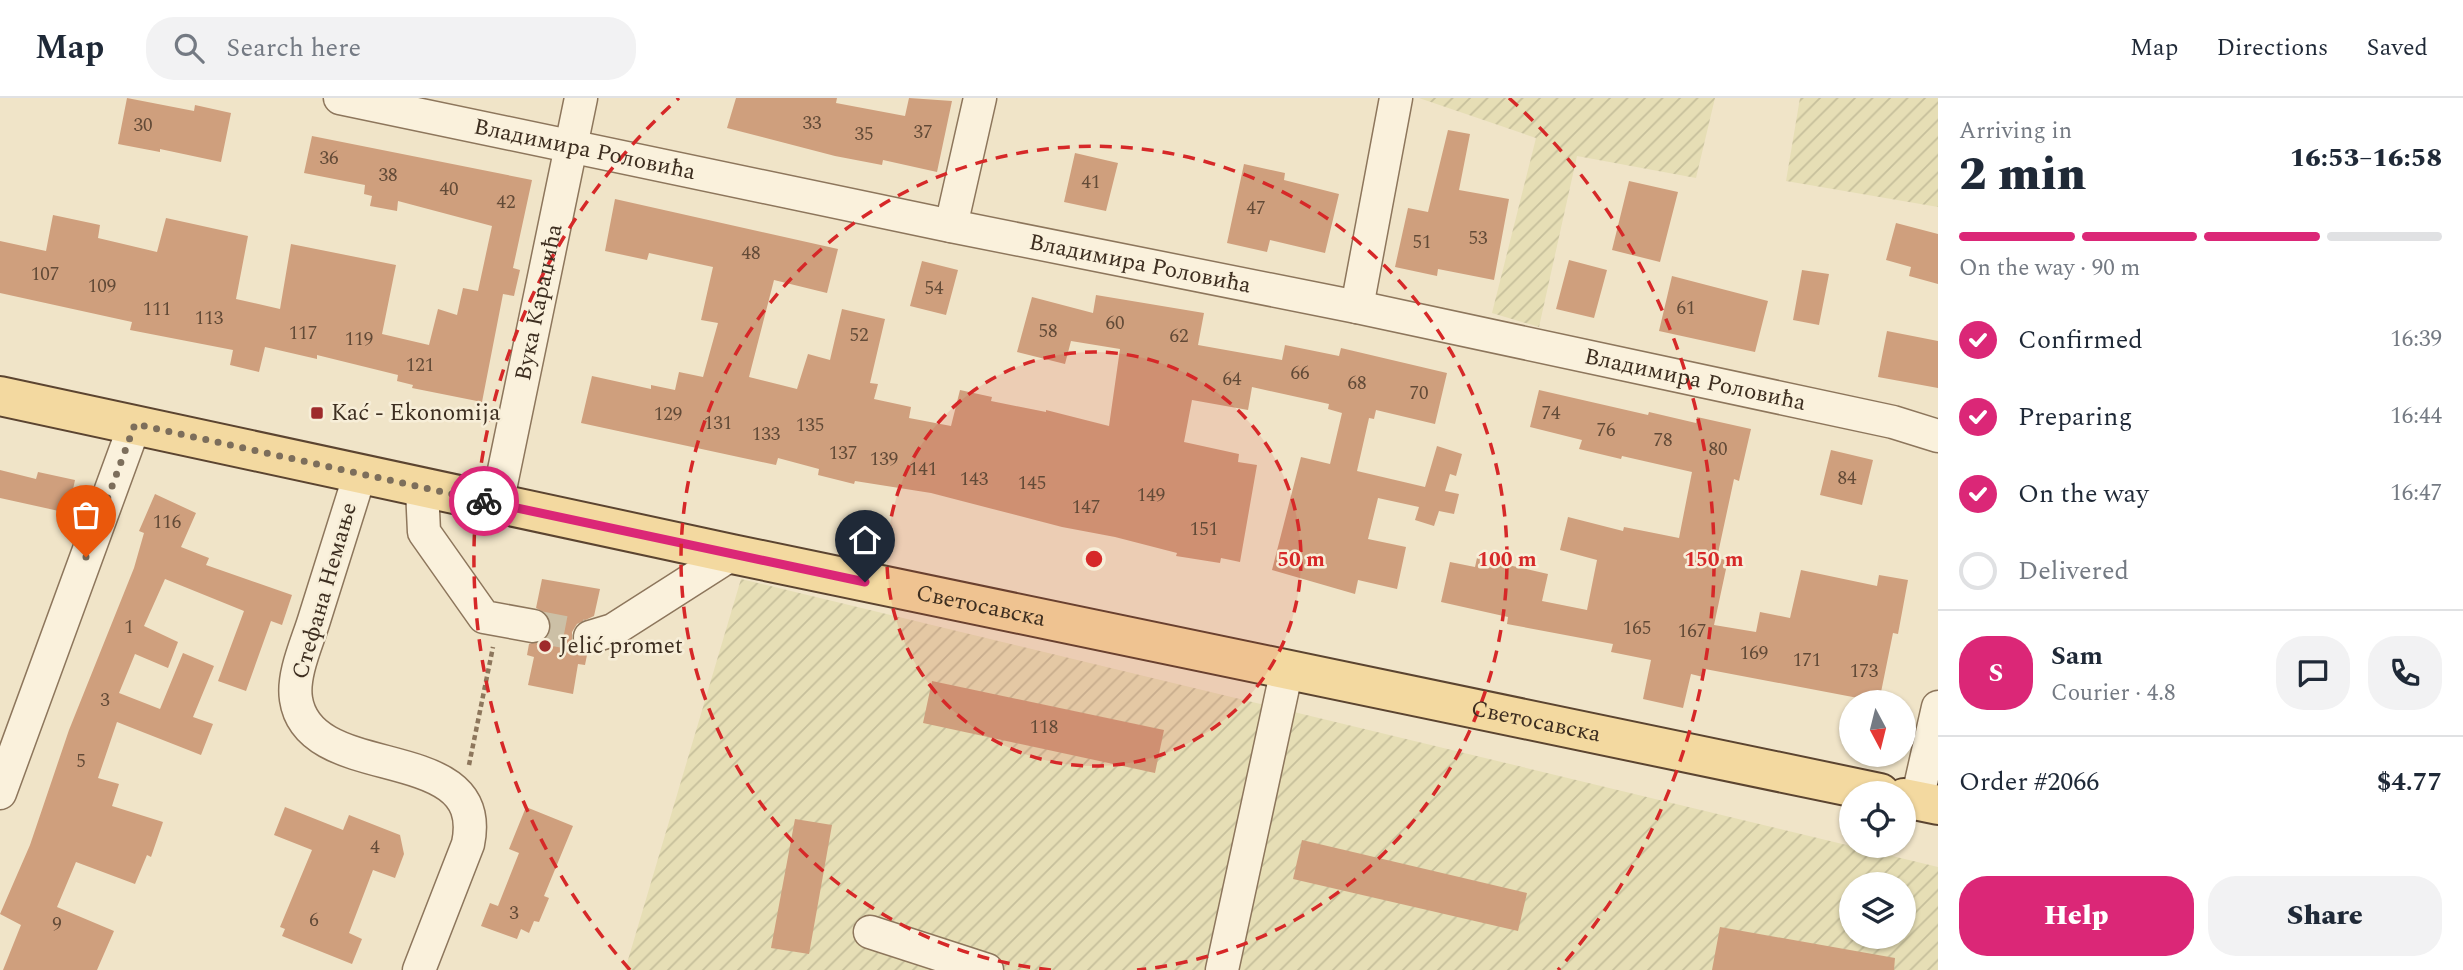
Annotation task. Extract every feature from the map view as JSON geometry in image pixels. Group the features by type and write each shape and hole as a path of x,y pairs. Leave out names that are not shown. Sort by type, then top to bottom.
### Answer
{"main road":[{"name":"Светосавска","path":"0,396 422,489 1839,784"}],"street":[{"name":"Владимира Роловића","path":"340,98 570,148 1357,307 1880,419 1938,436"},
{"name":"Вука Караџића","path":"497,504 581,98"},
{"path":"951,226 980,98"},
{"path":"1357,307 1396,98"},
{"path":"0,793 135,424"},
{"name":"Стефана Немање","path":"360,474 301,663 295,697 299,711 304,723 321,740 424,774 463,797"},
{"path":"422,489 424,532 484,617 533,626"},
{"path":"590,637 613,629 733,554"},
{"path":"1222,970 1287,669"},
{"path":"1920,801 1938,707"},
{"path":"419,970 468,844 471,818 463,797"},
{"path":"870,932 988,970"}],"path":[{"path":"463,797 498,620"}],"shaded area":[{"path":"1419,98 1715,98 1696,178 1577,156 1539,327 1492,313 1536,138"},
{"path":"1800,98 1938,98 1938,207 1786,181"},
{"path":"741,579 1839,843 1839,858 1901,858 1938,867 1938,970 625,970"}],"building":[{"path":"127,98 194,111 195,105 231,113 221,162 160,149 160,152 118,144"},
{"path":"736,98 837,98 836,103 905,116 909,98 952,101 937,172 883,160 882,165 835,156 727,128"},
{"path":"1448,130 1470,134 1459,190 1509,199 1494,280 1438,269 1437,276 1395,267 1408,208 1428,212"},
{"path":"312,136 532,180 513,268 520,270 514,296 503,294 482,402 412,388 413,385 397,381 398,375 317,355 317,359 265,347 259,372 230,365 233,350 130,330 132,322 0,293 0,241 46,251 53,215 100,225 98,238 157,252 166,218 248,236 236,299 280,309 291,244 396,265 382,334 429,345 438,309 457,315 463,288 478,291 492,226 398,201 397,211 370,206 372,196 364,194 365,185 304,173"},
{"path":"1075,153 1118,163 1106,211 1064,202"},
{"path":"1244,164 1285,173 1284,180 1339,194 1325,253 1270,240 1267,252 1227,243"},
{"path":"1629,181 1678,192 1660,262 1612,250"},
{"path":"615,199 838,249 827,293 774,280 749,377 797,389 808,354 830,360 842,309 885,319 870,383 878,384 874,399 911,407 909,418 951,426 960,390 992,397 991,401 1046,410 1109,426 1120,349 1071,341 1065,364 1017,352 1032,297 1093,313 1096,295 1204,313 1198,345 1282,360 1285,345 1339,356 1341,348 1447,373 1435,424 1376,410 1374,419 1369,418 1357,471 1425,487 1437,446 1462,454 1456,476 1450,474 1445,491 1459,494 1454,514 1439,511 1434,526 1415,520 1419,507 1378,498 1368,539 1406,547 1397,589 1358,580 1355,594 1272,570 1301,457 1330,464 1342,413 1328,409 1329,404 1252,387 1248,410 1192,400 1184,442 1239,454 1238,462 1257,465 1240,562 1221,558 1220,563 1176,556 1177,553 1115,537 1062,527 931,493 855,481 854,484 818,475 819,469 778,458 776,465 581,423 592,376 651,389 651,385 675,390 679,372 703,377 718,323 701,320 713,267 649,253 647,260 605,251"},
{"path":"1896,223 1938,234 1938,284 1909,276 1911,267 1886,260"},
{"path":"1569,260 1607,270 1594,318 1556,309"},
{"path":"922,261 958,270 946,315 910,306"},
{"path":"1802,270 1829,274 1819,325 1793,320"},
{"path":"1672,276 1768,301 1755,352 1659,331"},
{"path":"1887,331 1938,341 1938,388 1878,377"},
{"path":"1539,390 1648,415 1649,412 1696,423 1697,417 1751,429 1739,481 1734,479 1717,558 1726,560 1726,569 1714,625 1756,632 1760,612 1790,618 1801,570 1877,586 1879,575 1908,580 1898,634 1893,633 1881,690 1839,690 1839,694 1705,669 1703,677 1691,674 1683,708 1643,699 1651,660 1611,652 1613,644 1507,624 1508,617 1441,602 1450,562 1475,567 1477,558 1548,574 1542,601 1587,610 1597,560 1560,550 1568,517 1623,531 1624,527 1679,538 1692,472 1579,449 1582,440 1530,427"},
{"path":"1831,450 1873,460 1862,505 1820,495"},
{"path":"0,470 36,479 38,472 75,480 68,513 0,498"},
{"path":"155,494 196,513 181,547 209,558 206,565 292,595 282,625 271,621 246,691 218,681 244,611 165,579 144,626 178,642 168,668 135,654 119,693 160,709 183,653 214,666 193,717 213,724 201,755 117,722 98,778 119,784 112,806 163,822 151,857 147,855 135,884 76,862 57,907 114,931 97,970 3,970 21,925 0,914 30,845 69,730 134,568 144,533 139,531"},
{"path":"542,579 600,589 594,616 577,624 572,632 572,642 577,650 587,655 585,665 578,664 573,694 528,685 534,657 527,655 529,644 546,638 551,629 545,613 536,608"},
{"path":"932,681 1164,730 1155,773 923,723"},
{"path":"285,807 343,830 349,815 400,835 404,854 395,878 373,870 349,933 362,939 352,964 282,936 285,929 280,927 312,850 274,835"},
{"path":"526,807 573,826 544,896 549,898 539,922 534,921 529,933 521,929 517,939 481,926 490,903 498,906 519,853 509,849"},
{"path":"795,819 832,825 809,954 771,948"},
{"path":"1302,840 1527,893 1518,931 1293,879"},
{"path":"1720,927 1895,958 1894,970 1712,970"}],"tunnel":[{"path":"533,626 590,637"}],"way so far":[{"path":"86,557 135,424 484,501"}],"place":[{"name":"Kać - Ekonomija","path":"317,413"},
{"name":"Jelić promet","path":"545,646"}],"route":[{"path":"484,501 865,582"}]}
